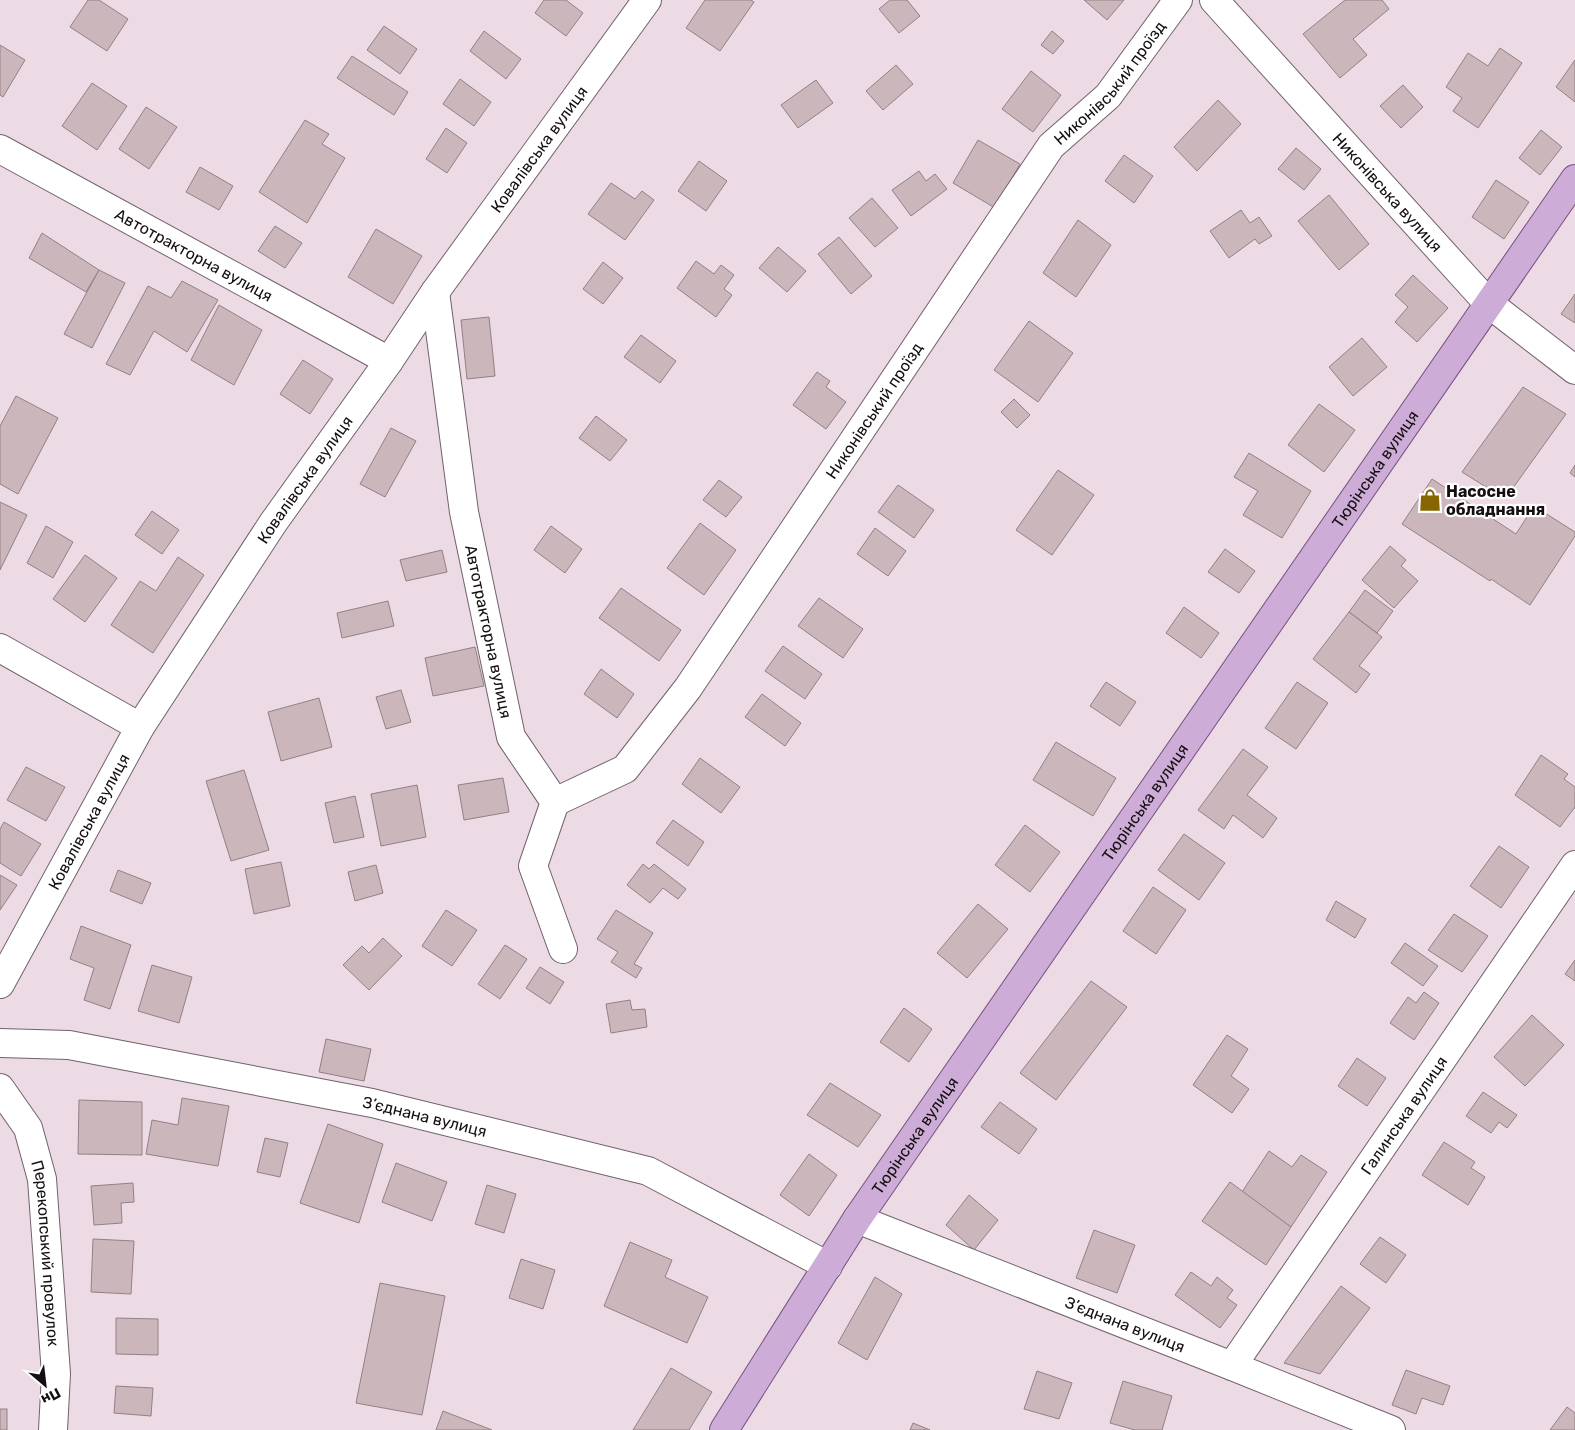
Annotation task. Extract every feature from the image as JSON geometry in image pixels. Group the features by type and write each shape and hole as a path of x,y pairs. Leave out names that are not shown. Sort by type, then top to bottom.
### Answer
{"main road":[{"name":"Тюрінська вулиця","path":"724,1430 857,1219 1575,178"}],"street":[{"name":"Ковалівська вулиця","path":"0,984 140,727 273,523 435,292 647,0"},
{"name":"Никонівський проїзд","path":"555,802 625,769 688,688 1051,146 1108,96 1178,0"},
{"name":"Никонівська вулиця","path":"1214,0 1488,303 1575,370"},
{"name":"Автотракторна вулиця","path":"0,149 389,360"},
{"name":"Автотракторна вулиця","path":"435,292 464,512 510,737 555,802"},
{"path":"0,648 140,727"},
{"path":"555,802 532,866 563,949"},
{"name":"Галинська вулиця","path":"1232,1366 1575,865"},
{"name":"З’єднана вулиця","path":"0,1043 69,1045 372,1103 648,1171 828,1266"},
{"name":"Перекопський провулок","path":"0,1088 28,1128 42,1179 56,1374 53,1430"},
{"name":"З’єднана вулиця","path":"857,1219 1391,1430"}],"building":[{"path":"88,0 99,0 128,19 107,51 70,27"},
{"path":"544,0 566,0 583,13 566,36 535,13"},
{"path":"705,0 751,0 754,2 720,51 686,28"},
{"path":"890,0 907,0 920,16 899,33 879,9"},
{"path":"1084,0 1124,0 1107,20"},
{"path":"1345,0 1382,0 1389,9 1353,39 1367,55 1340,78 1303,34"},
{"path":"384,26 417,49 400,74 367,50"},
{"path":"484,31 521,59 506,79 470,51"},
{"path":"1052,31 1064,41 1053,54 1041,45"},
{"path":"0,45 25,60 3,97 0,95"},
{"path":"1500,48 1522,63 1478,128 1453,111 1462,98 1446,87 1468,53 1488,66"},
{"path":"352,56 408,92 394,115 337,78"},
{"path":"1575,60 1575,102 1556,87"},
{"path":"896,65 913,84 883,110 866,91"},
{"path":"1031,71 1061,95 1033,132 1002,109"},
{"path":"460,79 491,102 474,126 443,104"},
{"path":"816,80 833,103 798,128 781,105"},
{"path":"92,83 127,106 97,150 62,126"},
{"path":"1403,85 1423,107 1401,128 1380,106"},
{"path":"1218,100 1241,124 1197,171 1174,147"},
{"path":"146,107 177,127 149,169 119,149"},
{"path":"305,120 329,134 322,144 345,158 307,223 259,192"},
{"path":"446,128 467,143 447,173 426,159"},
{"path":"1541,130 1562,147 1540,175 1519,158"},
{"path":"978,140 1020,164 995,208 953,183"},
{"path":"1296,148 1321,169 1304,190 1278,169"},
{"path":"1124,155 1153,176 1134,203 1105,181"},
{"path":"699,161 727,181 706,211 678,191"},
{"path":"200,167 233,186 219,210 186,192"},
{"path":"919,171 926,181 935,174 947,189 911,216 892,190"},
{"path":"1496,180 1529,202 1504,239 1472,217"},
{"path":"611,183 635,199 642,191 654,200 625,240 588,214"},
{"path":"1329,195 1369,244 1339,270 1298,221"},
{"path":"872,198 898,228 875,247 849,218"},
{"path":"1241,210 1250,223 1259,217 1272,236 1259,244 1255,239 1229,258 1210,231"},
{"path":"1078,220 1111,245 1076,297 1043,273"},
{"path":"275,226 302,243 285,268 258,251"},
{"path":"376,229 422,256 393,304 348,277"},
{"path":"42,233 99,270 86,292 29,258"},
{"path":"839,237 872,276 851,294 818,254"},
{"path":"778,247 806,271 787,292 759,268"},
{"path":"696,261 714,274 721,265 734,275 724,289 732,295 716,317 677,288"},
{"path":"603,262 623,278 603,304 583,289"},
{"path":"99,270 125,283 92,348 64,334"},
{"path":"1413,275 1448,308 1417,342 1395,322 1408,307 1395,295"},
{"path":"182,281 218,300 187,352 154,331 130,375 106,364 148,286 171,298"},
{"path":"1575,294 1575,323 1561,314"},
{"path":"219,305 262,330 234,385 191,360"},
{"path":"489,317 495,376 467,379 461,320"},
{"path":"1029,321 1073,353 1038,402 994,370"},
{"path":"641,335 676,361 660,383 624,357"},
{"path":"1362,338 1387,367 1353,396 1329,367"},
{"path":"303,360 333,379 310,414 280,394"},
{"path":"817,372 830,381 826,387 846,402 826,429 793,405"},
{"path":"1523,387 1566,414 1505,499 1462,472"},
{"path":"16,396 58,418 18,494 0,484 0,426"},
{"path":"1014,399 1030,415 1017,428 1001,412"},
{"path":"1319,404 1355,430 1324,472 1288,445"},
{"path":"596,416 627,440 610,461 579,438"},
{"path":"391,428 416,441 385,497 360,484"},
{"path":"1249,453 1311,491 1282,538 1243,515 1258,491 1234,477"},
{"path":"1575,465 1575,477 1570,473"},
{"path":"1058,470 1094,495 1052,555 1016,530"},
{"path":"1432,479 1516,534 1534,506 1575,532 1575,536 1530,605 1402,524"},
{"path":"719,480 742,497 726,517 703,500"},
{"path":"898,485 934,510 914,538 878,512"},
{"path":"0,502 27,515 0,570"},
{"path":"152,511 179,530 162,554 135,535"},
{"path":"700,523 736,550 704,595 667,568"},
{"path":"46,526 73,542 53,578 27,563"},
{"path":"551,526 582,549 565,573 534,550"},
{"path":"875,528 906,551 888,576 857,554"},
{"path":"1390,546 1406,560 1401,566 1418,581 1394,608 1362,580"},
{"path":"1225,549 1255,571 1239,593 1208,572"},
{"path":"442,550 447,572 406,581 400,560"},
{"path":"85,555 117,578 85,622 53,599"},
{"path":"178,557 204,575 153,653 111,625 140,581 156,591"},
{"path":"621,588 681,630 659,661 599,618"},
{"path":"1365,590 1393,611 1377,633 1349,612"},
{"path":"819,598 863,629 843,658 798,626"},
{"path":"388,601 394,626 342,638 337,613"},
{"path":"1184,607 1219,633 1201,658 1166,633"},
{"path":"1349,612 1382,637 1359,666 1370,674 1356,693 1313,659"},
{"path":"783,646 822,674 805,699 765,671"},
{"path":"475,647 484,686 433,696 425,658"},
{"path":"601,669 634,694 617,718 584,694"},
{"path":"1106,682 1136,702 1120,726 1090,706"},
{"path":"1297,682 1328,703 1296,749 1265,728"},
{"path":"401,690 411,722 386,729 376,697"},
{"path":"762,694 801,723 785,746 745,717"},
{"path":"319,698 332,747 281,761 268,712"},
{"path":"1056,742 1116,778 1093,816 1033,780"},
{"path":"1243,749 1268,767 1247,795 1277,818 1263,838 1233,815 1224,829 1198,810"},
{"path":"1541,755 1568,774 1564,779 1575,787 1575,807 1560,827 1515,795"},
{"path":"700,758 740,787 721,813 682,784"},
{"path":"26,767 65,787 46,821 7,800"},
{"path":"244,770 269,850 231,861 206,781"},
{"path":"503,778 509,812 464,820 458,785"},
{"path":"417,785 426,837 381,846 371,794"},
{"path":"355,796 364,837 334,843 325,803"},
{"path":"673,820 704,842 688,866 656,843"},
{"path":"4,822 41,844 21,876 0,863 0,829"},
{"path":"1025,825 1060,852 1030,892 995,865"},
{"path":"1184,834 1225,863 1199,900 1158,870"},
{"path":"1499,846 1529,867 1501,908 1470,886"},
{"path":"281,862 290,906 254,914 245,869"},
{"path":"643,864 649,869 654,864 686,889 678,899 663,888 650,903 627,885"},
{"path":"376,865 383,893 355,901 348,872"},
{"path":"118,870 151,883 142,904 110,891"},
{"path":"0,875 17,885 0,910"},
{"path":"1153,887 1186,910 1156,954 1123,931"},
{"path":"1336,901 1366,919 1355,938 1326,920"},
{"path":"978,904 1008,929 967,978 937,953"},
{"path":"446,910 477,930 452,966 422,946"},
{"path":"616,910 653,933 634,964 642,968 636,978 611,962 618,952 597,939"},
{"path":"1454,914 1488,936 1462,972 1428,950"},
{"path":"81,926 131,945 110,1009 84,1000 94,968 70,959"},
{"path":"383,938 402,956 369,990 343,965 362,946 369,953"},
{"path":"1405,943 1438,966 1423,986 1391,963"},
{"path":"505,945 527,959 500,999 478,984"},
{"path":"1575,960 1575,981 1565,974"},
{"path":"152,965 192,977 179,1023 138,1011"},
{"path":"540,967 564,982 550,1004 526,988"},
{"path":"1091,981 1127,1007 1056,1100 1020,1073"},
{"path":"1424,992 1439,1003 1414,1040 1390,1023 1408,997 1416,1003"},
{"path":"630,1000 632,1010 645,1009 647,1027 611,1033 606,1004"},
{"path":"904,1008 932,1029 909,1062 880,1042"},
{"path":"1532,1015 1564,1045 1525,1086 1494,1057"},
{"path":"1227,1035 1248,1049 1231,1076 1249,1089 1232,1113 1193,1085"},
{"path":"326,1039 371,1049 364,1081 319,1072"},
{"path":"1357,1058 1386,1078 1367,1106 1338,1086"},
{"path":"830,1083 881,1115 858,1147 807,1115"},
{"path":"1483,1092 1517,1115 1507,1128 1499,1122 1491,1133 1466,1116"},
{"path":"182,1098 229,1106 218,1166 146,1154 152,1120 178,1125"},
{"path":"79,1100 142,1102 142,1155 78,1154"},
{"path":"1000,1102 1037,1129 1019,1154 981,1127"},
{"path":"328,1124 383,1144 359,1223 300,1203"},
{"path":"265,1138 288,1143 280,1177 257,1172"},
{"path":"1444,1142 1475,1162 1471,1168 1485,1177 1468,1205 1422,1175"},
{"path":"1269,1151 1292,1167 1301,1155 1327,1172 1291,1227 1242,1192"},
{"path":"809,1154 837,1175 809,1216 780,1195"},
{"path":"396,1163 447,1182 432,1221 382,1202"},
{"path":"1230,1182 1291,1227 1266,1265 1202,1221"},
{"path":"133,1183 134,1202 121,1203 122,1223 94,1225 91,1186"},
{"path":"487,1185 516,1194 504,1233 475,1224"},
{"path":"969,1195 998,1220 974,1250 946,1225"},
{"path":"1094,1230 1135,1245 1117,1293 1076,1278"},
{"path":"1380,1237 1406,1255 1386,1283 1360,1264"},
{"path":"93,1239 134,1241 131,1294 91,1292"},
{"path":"630,1242 672,1260 665,1277 708,1297 687,1343 604,1306"},
{"path":"521,1259 555,1270 543,1309 509,1298"},
{"path":"1191,1272 1211,1286 1217,1277 1233,1290 1227,1298 1237,1305 1220,1328 1175,1295"},
{"path":"875,1277 902,1294 867,1360 838,1343"},
{"path":"380,1283 445,1296 422,1415 356,1403"},
{"path":"1341,1286 1370,1308 1320,1374 1284,1363"},
{"path":"116,1318 158,1319 158,1355 116,1354"},
{"path":"671,1368 712,1392 689,1430 633,1430"},
{"path":"1406,1370 1450,1386 1443,1405 1422,1398 1416,1414 1392,1405"},
{"path":"1037,1371 1072,1383 1059,1419 1024,1409"},
{"path":"1123,1381 1172,1396 1162,1430 1135,1430 1110,1423"},
{"path":"116,1386 153,1388 151,1416 114,1413"},
{"path":"1567,1407 1575,1413 1575,1430 1550,1430"},
{"path":"0,1409 7,1409 7,1430 0,1430"},
{"path":"443,1411 492,1430 436,1430"},
{"path":"913,1423 930,1430 910,1430"}],"place":[{"name":"Насосне обладнання","path":"1430,500"}]}
